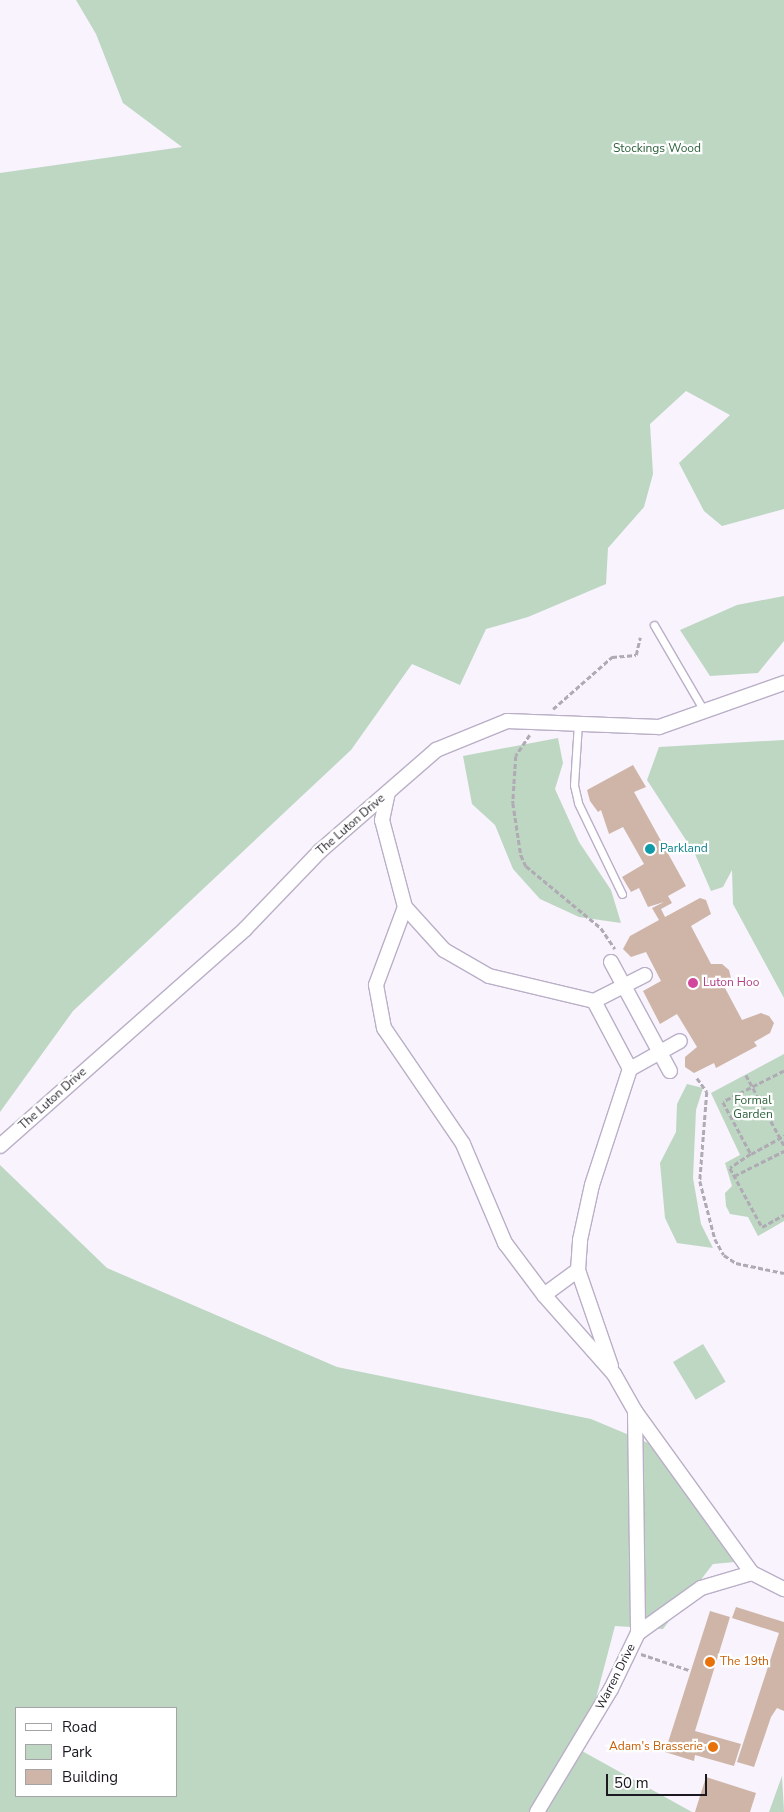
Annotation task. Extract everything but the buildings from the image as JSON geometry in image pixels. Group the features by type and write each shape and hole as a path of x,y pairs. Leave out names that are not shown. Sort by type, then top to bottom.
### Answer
{"street":[{"name":"The Luton Drive","path":"0,1146 245,928 320,851 436,750 507,720 659,727 784,682"},
{"path":"388,792 382,820 405,907 444,950 488,976 594,1001 645,975"},
{"path":"405,907 376,985 384,1028 463,1144 505,1243 544,1295 614,1374"},
{"path":"614,957 624,986 670,1071"},
{"path":"594,1001 630,1069"},
{"path":"680,1041 630,1069 592,1184 580,1240 578,1270 614,1374 635,1411 752,1573 784,1590"},
{"path":"544,1295 578,1270"},
{"path":"635,1411 638,1633"},
{"name":"Warren Drive","path":"537,1812 612,1689 638,1633 701,1588 752,1573"}],"lane":[{"path":"654,625 704,711"},
{"path":"578,724 574,785 578,803 622,894"}],"path":[{"path":"614,957 601,928 526,866 521,855 513,803 516,756 539,722 612,657 636,655 640,637"},
{"path":"751,1154 723,1102 784,1071"},
{"path":"746,1075 784,1145"},
{"path":"697,1078 707,1092"},
{"path":"707,1086 700,1181 715,1238 724,1255 736,1262 784,1273"},
{"path":"784,1136 730,1168 762,1227 784,1216"},
{"path":"734,1176 784,1151"},
{"path":"630,1650 690,1670"}],"green space":[{"name":"Stockings Wood","path":"76,0 784,0 784,509 722,526 704,511 679,463 730,415 686,391 650,424 653,474 644,507 608,548 606,584 528,617 486,629 460,685 412,664 351,750 73,1011 0,1112 0,173 182,147 123,103 96,34"},
{"path":"784,596 784,641 758,673 710,676 680,630 737,605"},
{"path":"558,738 563,763 555,789 579,842 611,890 621,923 579,917 540,899 513,869 495,825 472,804 463,756"},
{"path":"784,740 784,998 733,904 732,870 723,887 711,891 695,854 647,780 659,747"},
{"name":"Formal Garden","path":"784,1054 784,1221 758,1236 748,1217 730,1214 726,1206 725,1193 732,1186 725,1163 740,1155 711,1093"},
{"path":"687,1084 703,1088 696,1110 693,1178 701,1224 713,1248 677,1243 665,1218 660,1163 676,1132 677,1104"},
{"path":"0,1165 107,1268 337,1367 591,1419 653,1445 746,1561 713,1564 663,1629 615,1626 582,1751 692,1812 0,1812"},
{"path":"703,1344 726,1382 696,1400 673,1362"},
{"path":"782,1776 784,1812 769,1812"}],"place":[{"name":"Parkland","path":"650,849"},
{"name":"Luton Hoo","path":"693,983"},
{"name":"The 19th","path":"710,1662"},
{"name":"Adam's Brasserie","path":"713,1747"}]}
